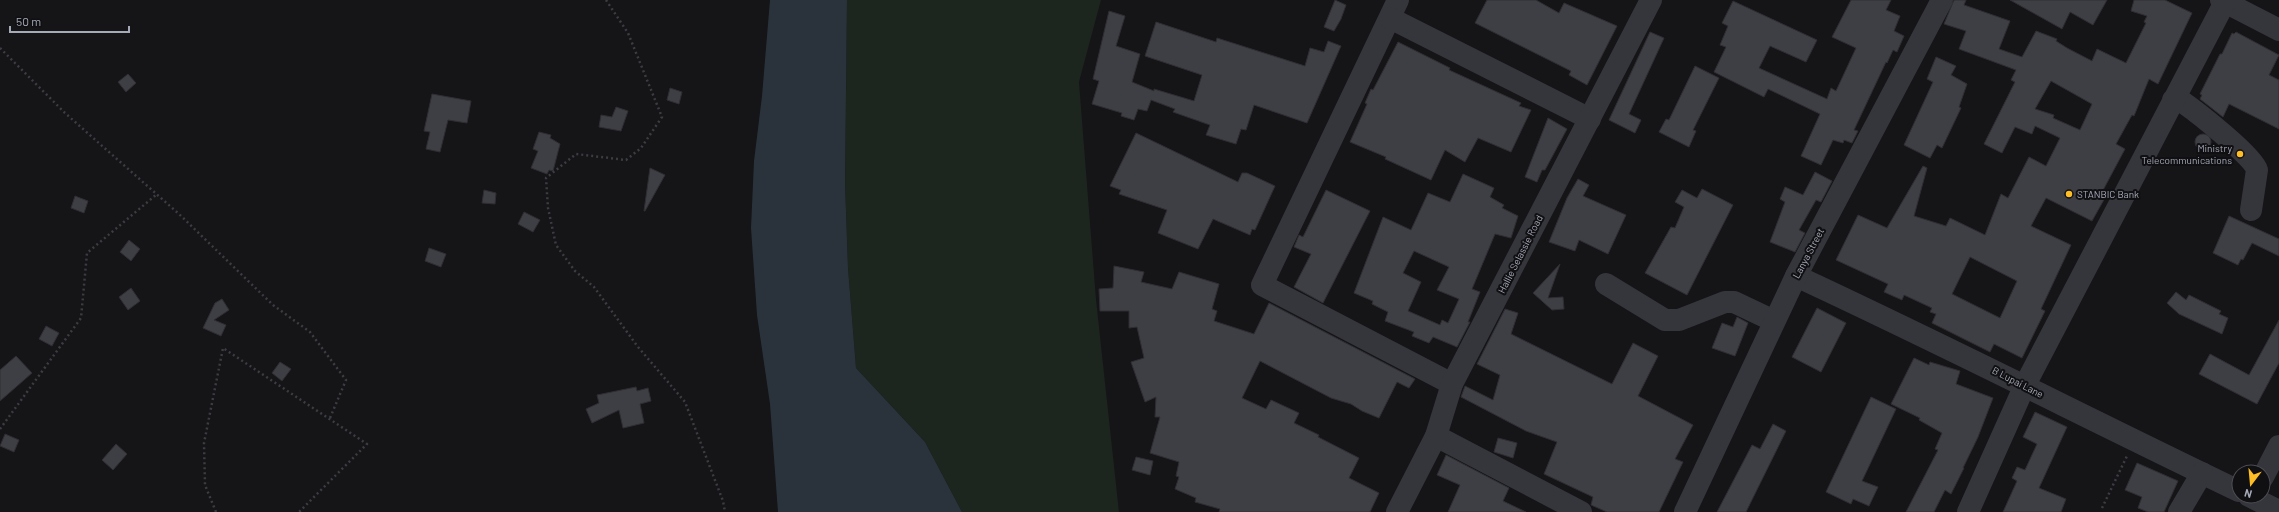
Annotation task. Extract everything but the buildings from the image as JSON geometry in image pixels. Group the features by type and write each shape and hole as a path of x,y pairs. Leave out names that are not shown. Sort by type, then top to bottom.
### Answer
{"street":[{"name":"Hallie Selassie Road","path":"1397,512 1436,436 1452,384 1651,0"},
{"name":"Lanya Street","path":"1685,512 1796,276 1942,0"},
{"path":"1968,512 2025,385 2224,1 2279,30"},
{"path":"1452,384 1262,285 1394,9 1590,119"},
{"path":"2172,100 2183,103 2229,138 2255,164 2256,170 2251,210"},
{"name":"B Lupai Lane","path":"1796,276 2025,385 2134,441 2231,487"},
{"path":"1606,284 1665,320 1679,320 1725,302 1734,302 1774,321"},
{"path":"1436,436 1581,512"},
{"path":"2270,464 2279,446"},
{"path":"2179,512 2202,473"},
{"name":"B Lupai Lane","path":"2266,504 2279,511"}],"path":[{"path":"606,0 628,33 662,117 641,148 626,160 576,154 546,178 548,208 556,245 575,271 594,287 654,366 685,402 723,501 725,512"},
{"path":"0,48 65,113 156,194 273,305 310,332 346,380 330,418"},
{"path":"0,429 81,318 87,253 156,194"},
{"path":"216,512 205,485 204,443 222,348 330,418 367,444 299,512"},
{"path":"2102,508 2134,441"}],"shaded area":[{"path":"770,0 847,0 845,183 848,268 856,368 925,442 962,512 778,512 770,404 757,315 751,228 754,161 762,96"},
{"path":"847,0 1101,0 1079,82 1096,299 1119,512 962,512 925,442 856,368 848,268 845,183"}],"place":[{"name":"Ministry Telecommunications","path":"2240,154"},
{"name":"STANBIC Bank","path":"2069,194"}]}
